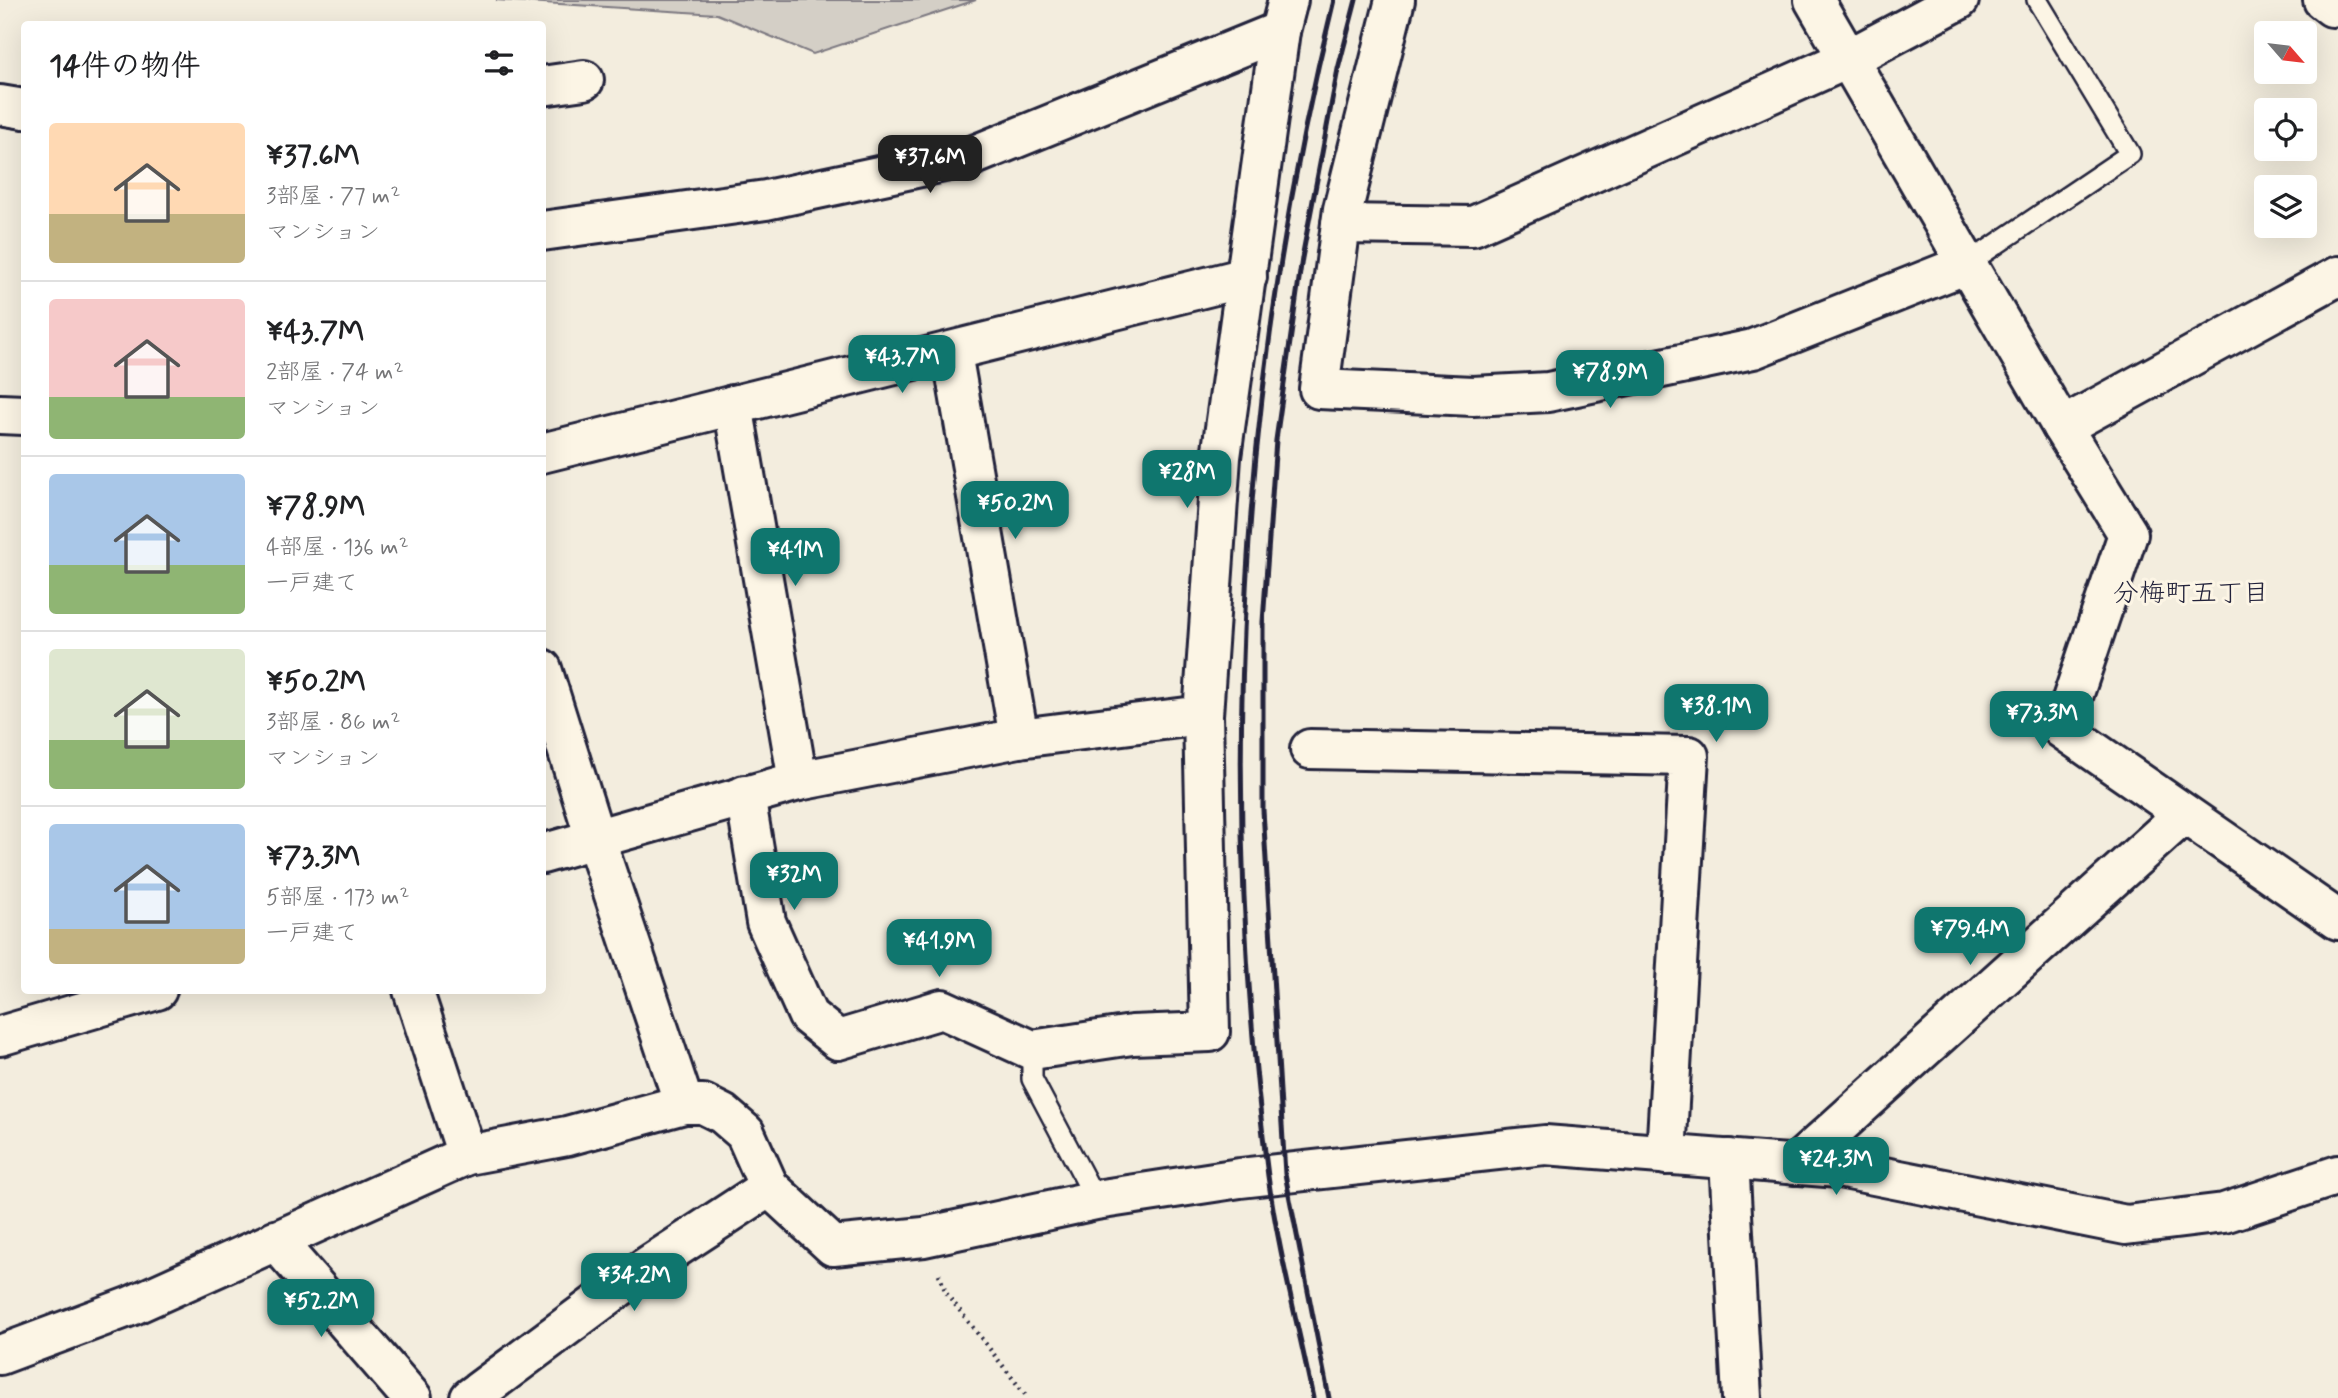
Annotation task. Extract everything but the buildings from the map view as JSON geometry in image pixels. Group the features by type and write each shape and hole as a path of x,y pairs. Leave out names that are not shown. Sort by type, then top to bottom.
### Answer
{"street":[{"path":"1395,0 1341,224 1319,389 1474,396 1548,392 1754,349 1967,264"},
{"path":"1814,0 2062,427 2128,534 2062,729 2338,919"},
{"path":"1341,224 1473,226 1850,58 1959,0"},
{"path":"2323,0 2332,7 2338,2"},
{"path":"546,230 766,200 971,156 1284,15"},
{"path":"745,794 766,922 808,1016 838,1040 942,1009 1032,1050 1132,1035 1210,1032 1203,715 1221,457 1284,15"},
{"path":"546,85 584,80"},
{"path":"0,105 21,108"},
{"path":"2062,427 2338,276"},
{"path":"546,452 952,353 1247,277"},
{"path":"952,353 1019,738"},
{"path":"733,405 798,781"},
{"path":"0,414 21,415"},
{"path":"546,682 594,838 684,1104"},
{"path":"546,853 798,781 1019,738 1203,715"},
{"path":"1310,749 1689,756 1666,1155"},
{"path":"1795,1165 2184,814"},
{"path":"0,1036 143,994"},
{"path":"413,994 467,1155"},
{"path":"0,1355 131,1306 467,1155 567,1136 684,1104 703,1104 723,1115 745,1133 769,1187 834,1246 924,1237 1096,1200 1249,1177 1545,1145 1839,1168 2126,1225 2224,1213 2338,1175"},
{"path":"1729,1160 1742,1398"},
{"path":"470,1398 645,1268 769,1187"},
{"path":"275,1240 412,1398"}],"lane":[{"path":"1967,264 2130,154 2037,0"},
{"path":"1032,1050 1032,1079 1096,1200"}],"path":[{"path":"924,1237 946,1293 1028,1398"}],"shaded area":[{"path":"496,0 976,0 813,54 717,14"}],"railway":[{"path":"1313,1398 1272,1204 1252,1029 1243,881 1241,733 1246,585 1258,437 1276,290 1302,144 1334,0"},
{"path":"1329,1398 1285,1174 1263,810 1263,622 1276,440 1302,258 1338,69 1356,0"}],"district":[{"name":"分梅町五丁目","path":"2191,594"}]}
